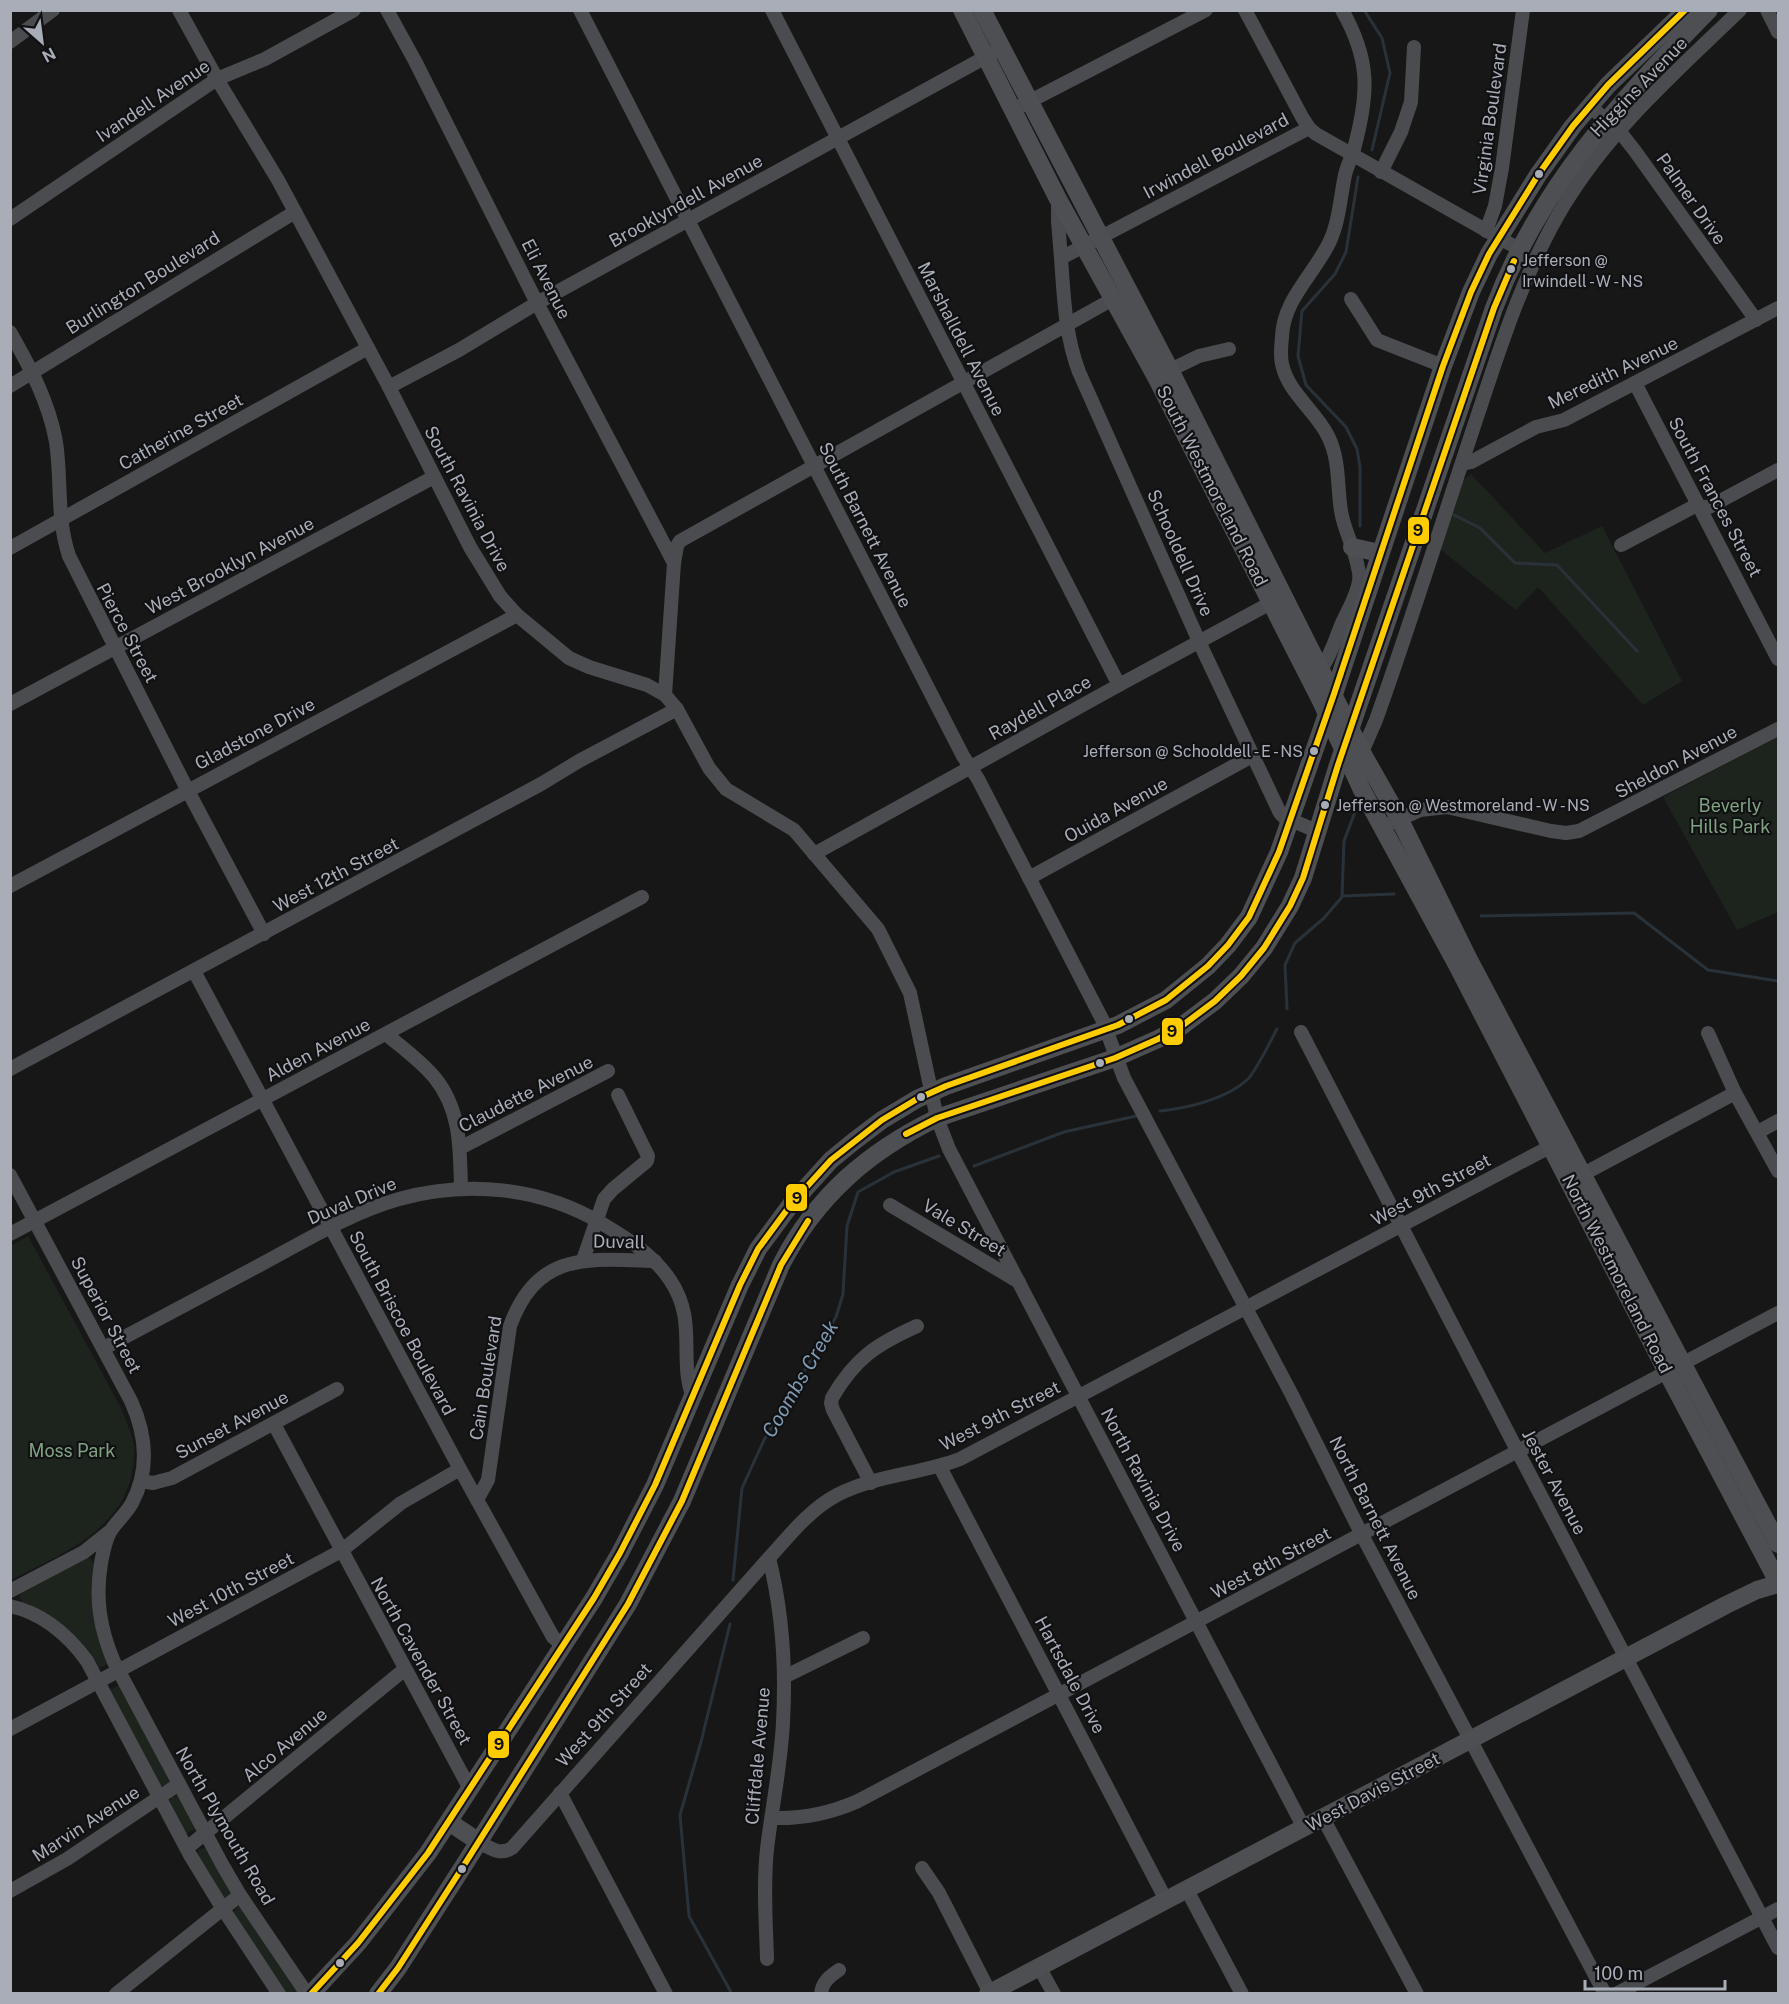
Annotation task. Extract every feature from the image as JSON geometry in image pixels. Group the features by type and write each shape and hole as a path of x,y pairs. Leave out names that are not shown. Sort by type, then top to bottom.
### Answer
{"main road":[{"name":"South Westmoreland Road","path":"962,10 993,53 1021,106 1100,238 1163,374 1278,599 1327,714 1351,753 1400,818 1463,961"},
{"name":"South Westmoreland Road","path":"982,10 993,53"},
{"path":"311,1994 380,1915 449,1822 594,1598 631,1533 666,1460 740,1285 758,1249 792,1203 831,1160 867,1130 896,1111 933,1092 1139,1016 1166,1000 1208,966 1228,945 1257,903 1276,861 1443,366 1492,234 1589,105 1686,18 1708,10"},
{"path":"378,1994 398,1968 479,1842 628,1604 682,1501 782,1265 809,1218 837,1187 879,1150 938,1118 1115,1058 1179,1028 1215,1001 1246,971 1264,948 1290,906 1303,878 1328,798 1351,753 1351,730 1494,308 1519,249 1542,207 1575,158 1612,126 1686,18"},
{"name":"South Westmoreland Road","path":"1021,106 1058,199 1113,299 1163,374"},
{"path":"1352,547 1380,553"},
{"name":"South Westmoreland Road","path":"1278,599 1312,649 1351,730"},
{"name":"South Westmoreland Road","path":"1351,753 1362,790 1463,961"},
{"path":"1328,798 1342,786 1354,784 1362,790"},
{"name":"North Westmoreland Road","path":"1463,961 1675,1368 1777,1577"},
{"name":"North Westmoreland Road","path":"1675,1368 1779,1544"},
{"path":"693,1398 721,1411"},
{"name":"West Davis Street","path":"989,1993 1757,1590 1777,1577"},
{"path":"449,1822 479,1842"}],"street":[{"path":"10,42 53,10"},
{"name":"South Ravinia Drive","path":"179,10 216,79 257,143 295,212 389,387 491,585 517,615 569,658 589,668 647,685 665,695 676,709 709,768 726,789 781,820 794,830 878,929 906,982 938,1118 949,1149"},
{"name":"Ivandell Avenue","path":"10,219 216,79 265,59 354,10"},
{"name":"Eli Avenue","path":"387,10 421,71 537,303 674,563"},
{"name":"South Barnett Avenue","path":"580,10 1029,878 1106,1029 1115,1058"},
{"name":"Marshalldell Avenue","path":"772,10 1119,685"},
{"path":"1021,106 1206,10"},
{"path":"1245,10 1309,128"},
{"path":"1322,668 1334,648 1336,637 1358,588 1360,577 1344,527 1338,471 1329,437 1318,419 1292,387 1281,356 1284,317 1288,307 1334,232 1345,174 1352,156 1364,106 1365,73 1360,48 1342,10"},
{"name":"Virginia Boulevard","path":"1492,234 1523,10"},
{"name":"Higgins Avenue","path":"1351,753 1386,692 1506,331 1541,245 1612,126 1667,80 1740,10"},
{"path":"1767,10 1779,32"},
{"path":"1381,172 1401,132 1411,102 1414,46"},
{"name":"Brooklyndell Avenue","path":"389,387 459,350 537,303 993,53"},
{"name":"Palmer Drive","path":"1589,105 1635,151 1756,320"},
{"name":"Irwindell Boulevard","path":"1084,246 1309,128 1352,156 1519,249"},
{"name":"Schooldell Drive","path":"1058,199 1066,325 1071,350 1079,372 1199,641 1280,813 1319,832"},
{"name":"Burlington Boulevard","path":"10,386 295,212"},
{"path":"1061,258 1084,246"},
{"path":"665,695 674,563 677,546 686,536 1113,299"},
{"path":"1352,299 1377,340 1443,366"},
{"name":"Meredith Avenue","path":"1462,464 1471,462 1536,427 1564,420 1779,308"},
{"name":"Pierce Street","path":"10,332 33,373 51,420 56,441 60,520 72,564 264,934"},
{"name":"Catherine Street","path":"10,548 368,348"},
{"path":"1163,374 1199,356 1229,349"},
{"name":"South Frances Street","path":"1635,383 1700,507 1773,633 1779,659"},
{"path":"1621,545 1693,507 1709,507 1779,471"},
{"name":"West Brooklyn Avenue","path":"10,704 434,477"},
{"name":"Raydell Place","path":"814,854 1278,599"},
{"name":"Gladstone Drive","path":"10,886 517,615"},
{"path":"1312,649 1323,646 1336,637"},
{"name":"West 12th Street","path":"10,1069 264,934 676,709"},
{"name":"Sheldon Avenue","path":"1382,827 1420,810 1447,807 1551,831 1566,833 1579,831 1779,729"},
{"name":"Ouida Avenue","path":"1029,878 1252,756"},
{"name":"Alden Avenue","path":"10,1234 642,897"},
{"name":"South Briscoe Boulevard","path":"194,971 460,1469 553,1637 563,1646"},
{"name":"Jester Avenue","path":"1301,1032 1518,1452 1779,1948"},
{"path":"1708,1033 1735,1093 1779,1172"},
{"path":"387,1035 424,1066 443,1089 456,1117 460,1148 461,1189"},
{"name":"North Barnett Avenue","path":"1115,1058 1292,1395 1362,1534 1605,1994"},
{"name":"Claudette Avenue","path":"460,1148 608,1071"},
{"path":"1577,1178 1735,1093"},
{"path":"583,1260 604,1199 647,1161 648,1156 618,1095"},
{"path":"1758,1132 1779,1121"},
{"name":"West 9th Street","path":"479,1842 500,1852 507,1851 769,1558 822,1504 837,1495 871,1483 940,1467 960,1459 1559,1142"},
{"name":"North Ravinia Drive","path":"949,1149 1304,1828"},
{"name":"Superior Street","path":"10,1175 104,1348 140,1424 145,1453 141,1480 132,1502 111,1531"},
{"name":"Duval Drive","path":"104,1348 330,1227 399,1199 431,1192 461,1189 509,1190 538,1196 572,1208 628,1239 655,1261 671,1280 681,1300 688,1340 687,1382 693,1398"},
{"name":"Vale Street","path":"890,1205 1020,1282"},
{"name":"Duvall","path":"583,1260 655,1261"},
{"name":"Cain Boulevard","path":"477,1500 488,1480 510,1326 516,1308 531,1287 556,1268 583,1260"},
{"name":"West 8th Street","path":"772,1818 799,1818 841,1809 1779,1313"},
{"path":"871,1483 834,1410 831,1403 832,1398 854,1367 869,1351 888,1339 917,1326"},
{"name":"Sunset Avenue","path":"141,1480 153,1483 172,1478 337,1389"},
{"name":"North Cavender Street","path":"274,1424 470,1789"},
{"name":"Hartsdale Drive","path":"940,1467 1166,1900"},
{"name":"West 10th Street","path":"10,1729 341,1551 401,1503 460,1469"},
{"path":"111,1531 89,1549 14,1590 14,1607 50,1624 78,1648 99,1682 187,1848 223,1909 279,1994"},
{"name":"North Plymouth Road","path":"111,1531 101,1566 98,1605 101,1627 119,1671 240,1895 307,1994"},
{"path":"89,1549 101,1566"},
{"name":"Cliffdale Avenue","path":"767,1959 765,1880 783,1722 784,1677 779,1614 769,1558"},
{"path":"784,1677 863,1638"},
{"name":"Alco Avenue","path":"187,1848 405,1669"},
{"name":"Marvin Avenue","path":"10,1891 67,1859 179,1784"},
{"path":"560,1793 666,1994"},
{"path":"1323,1818 1416,1994"},
{"path":"922,1868 939,1893 989,1993"},
{"path":"1187,1890 1242,1994"},
{"path":"116,1994 240,1895"},
{"path":"1616,1994 1779,1909"},
{"path":"1039,1967 1054,1994"},
{"path":"820,1994 821,1988 829,1977 839,1970"}],"green space":[{"path":"1471,474 1545,553 1602,526 1682,681 1643,705 1538,587 1516,610 1440,549 1462,481"},
{"name":"Beverly Hills Park","path":"1778,737 1778,912 1737,930 1663,797"},
{"name":"Moss Park","path":"28,1236 120,1406 134,1445 134,1454 130,1481 122,1500 111,1516 81,1542 11,1580 11,1246"},
{"path":"86,1558 91,1559 96,1569 110,1663 97,1669 24,1606 19,1596"},
{"path":"121,1684 171,1778 170,1783 165,1786 159,1785 108,1691"},
{"path":"178,1796 198,1827 185,1835 169,1802 172,1797"},
{"path":"206,1848 231,1893 227,1898 222,1897 197,1855 199,1849"},
{"path":"238,1906 241,1906 298,1993 285,1993 233,1913"}],"waterway":[{"name":"Coombs Creek","path":"1364,10 1382,38 1390,73 1372,150"},
{"name":"Coombs Creek","path":"1358,177 1346,252 1335,274 1302,311 1298,356 1306,385 1346,427 1357,449 1360,467 1360,526"},
{"path":"1454,515 1480,528 1515,563 1557,565 1637,651"},
{"name":"Coombs Creek","path":"1287,1009 1285,965 1295,943 1324,918 1342,897 1344,841 1358,804"},
{"path":"1342,896 1394,894"},
{"path":"1481,916 1634,913 1708,970 1778,981"},
{"name":"Coombs Creek","path":"1160,1111 1183,1108 1207,1101 1239,1086 1255,1069 1277,1029"},
{"name":"Coombs Creek","path":"974,1166 1064,1132 1136,1116"},
{"name":"Coombs Creek","path":"733,1580 742,1488 764,1440 836,1317 843,1294 847,1226 858,1192 894,1172 939,1156"},
{"name":"Coombs Creek","path":"730,1624 701,1742 680,1815 689,1916 732,1994"}],"transit line":[{"name":"9","path":"311,1994 358,1943 428,1853 594,1598 655,1485 740,1285 758,1249 792,1203 831,1160 882,1120 917,1099 946,1086 1118,1025 1166,1000 1208,966 1228,945 1249,917 1279,852 1443,366 1471,292 1489,254 1538,175 1573,126 1608,85 1685,10"},
{"name":"9","path":"906,1134 937,1118 1115,1058 1158,1039 1179,1028 1215,1001 1241,976 1264,948 1290,906 1303,878 1338,765 1494,308 1514,261"},
{"name":"9","path":"378,1994 398,1968 466,1862 628,1604 682,1501 781,1265 808,1221"}],"place":[{"name":"Jefferson @ Irwindell - W - NS","path":"1511,269"},
{"name":"Jefferson @ Schooldell - E - NS","path":"1314,751"},
{"name":"Jefferson @ Westmoreland - W - NS","path":"1325,805"}]}
